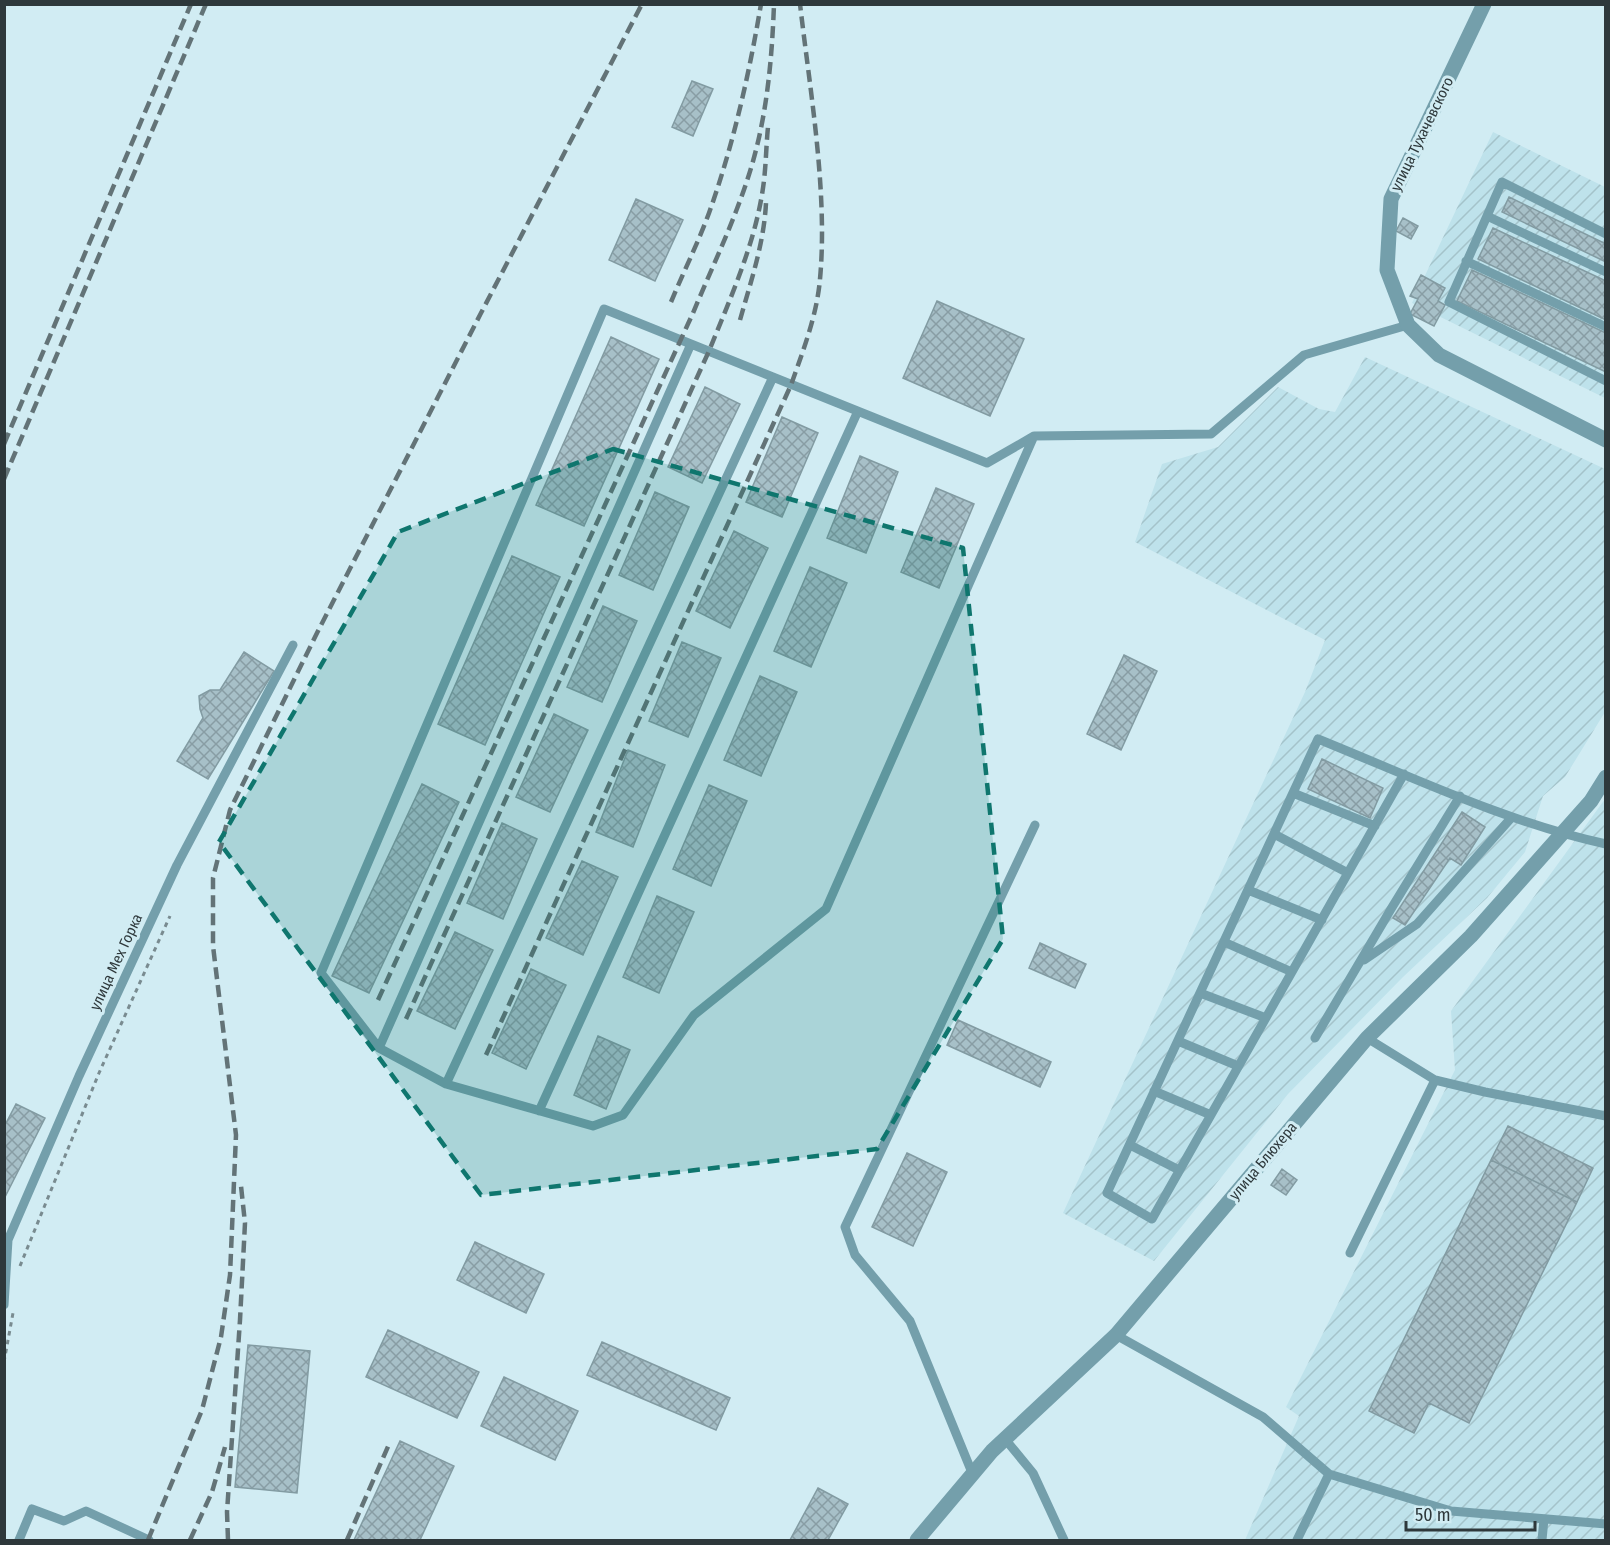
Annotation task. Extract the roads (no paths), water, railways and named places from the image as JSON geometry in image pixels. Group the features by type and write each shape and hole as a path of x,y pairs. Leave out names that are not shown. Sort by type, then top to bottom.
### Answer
{"street":[{"name":"улица Тухачевского","path":"1484,4 1390,199 1387,270 1408,325 1439,355 1605,440"},
{"name":"улица Блюхера","path":"917,1540 1005,1439 1116,1335 1366,1038 1472,936 1591,801 1605,777"}],"lane":[{"path":"1605,234 1502,182 1449,302 1605,381"},
{"path":"1488,216 1605,272"},
{"path":"1466,261 1605,327"},
{"path":"1034,436 826,909 694,1015 623,1115 593,1126 446,1084 379,1048 321,973 604,309 987,463 1034,436 1210,434 1304,355 1408,325"},
{"path":"379,1048 691,344"},
{"path":"446,1084 773,377"},
{"path":"539,1111 858,411"},
{"name":"улица Мех Горка","path":"4,1305 8,1240 79,1076 177,865 293,645"},
{"path":"1404,774 1152,1219 1107,1193 1318,739 1512,817 1563,834 1605,844"},
{"path":"1293,793 1375,826"},
{"path":"1315,1038 1460,796"},
{"path":"1360,962 1417,924 1512,817"},
{"path":"973,1474 910,1321 855,1255 845,1227 1035,825"},
{"path":"1274,834 1348,873"},
{"path":"1248,890 1322,920"},
{"path":"1224,942 1292,972"},
{"path":"1200,993 1266,1018"},
{"path":"1366,1038 1435,1080 1605,1116"},
{"path":"1178,1041 1238,1066"},
{"path":"1350,1253 1435,1080"},
{"path":"1155,1091 1211,1115"},
{"path":"1130,1144 1179,1170"},
{"path":"1116,1335 1263,1417 1329,1474 1451,1511 1605,1524"},
{"path":"1005,1439 1033,1473 1064,1540"},
{"path":"1297,1540 1329,1474"},
{"path":"19,1540 32,1509 64,1521 86,1511 149,1540"},
{"path":"1542,1540 1544,1519"}],"railway":[{"path":"4,444 191,4"},
{"path":"4,479 206,4"},
{"path":"148,1540 202,1410 221,1337 230,1275 236,1135 213,946 213,878 230,810 317,633 642,4"},
{"path":"671,302 705,224 726,162 746,84 761,4"},
{"path":"378,1000 693,313 731,223 745,187 761,128 770,66 774,4"},
{"path":"486,1055 791,385 809,333 820,279 822,212 817,142 800,4"},
{"path":"406,1019 709,351 741,271 754,230 764,180 768,127"},
{"path":"740,320 760,247 766,203"},
{"path":"228,1540 227,1512 245,1223 241,1186"},
{"path":"347,1540 390,1442"},
{"path":"190,1540 212,1492 225,1447"}]}
